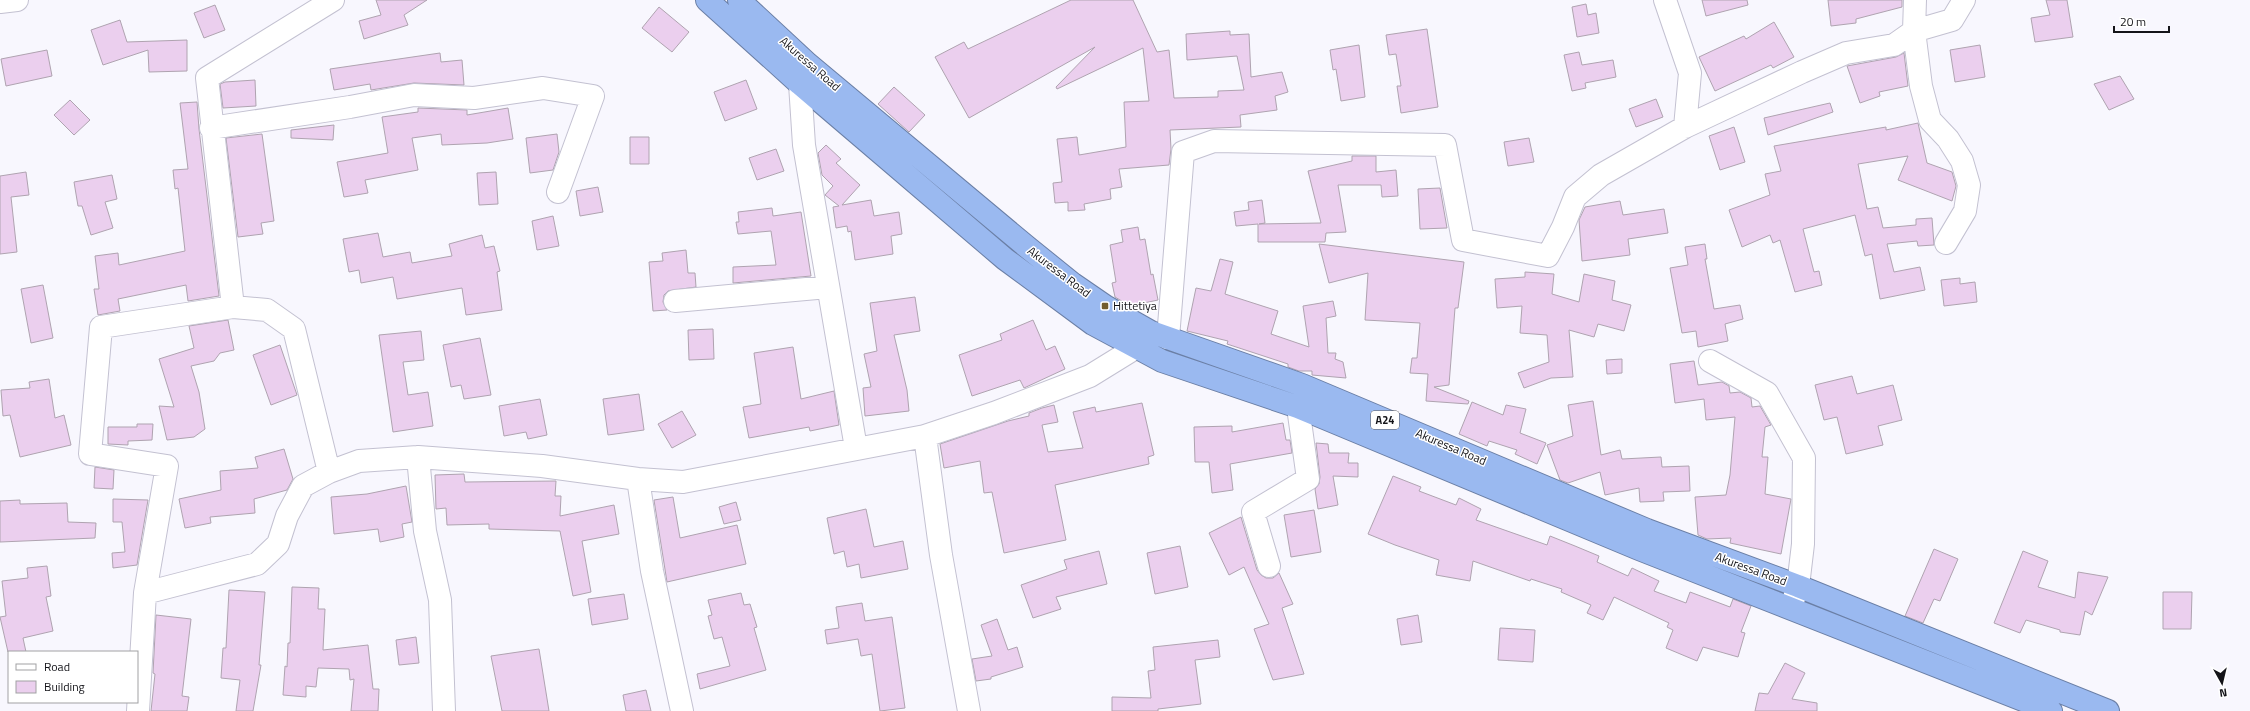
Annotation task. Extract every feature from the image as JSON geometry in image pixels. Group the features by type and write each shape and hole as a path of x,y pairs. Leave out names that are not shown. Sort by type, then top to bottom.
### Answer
{"highway":[{"name":"Akuressa Road","path":"707,0 800,84 1005,259 1094,324 1162,361 1298,407 1639,549 2049,705 2108,711"},
{"name":"Akuressa Road","path":"739,0 808,64 1027,248 1072,284 1105,306 1160,335 1302,385 1647,530 1798,586 2049,705"}],"street":[{"path":"0,2 16,0"},
{"path":"233,307 211,128 207,78 333,0"},
{"path":"1665,0 1690,73 1685,127"},
{"path":"1915,0 1914,31 1921,86 1930,120 1948,139 1962,161 1969,185 1965,211 1946,243"},
{"path":"145,594 257,564 278,544 287,516 303,486 329,472 359,461 418,457 542,466 638,479 683,482 925,436 994,413 1090,376 1137,347 1160,335 1183,152 1214,141 1445,145 1463,240 1548,256 1564,227 1575,197 1601,175 1685,127 1846,53 1894,45 1914,31 1952,20 1964,0"},
{"path":"800,84 804,145 856,448"},
{"path":"211,128 350,107 414,95 474,98 543,88 593,96 558,192"},
{"path":"675,301 828,287"},
{"path":"138,711 145,594 167,466 90,454 101,327 233,307 267,310 294,329 329,472"},
{"path":"1710,361 1767,393 1804,458 1803,544 1798,586 1791,607"},
{"path":"1269,566 1254,512 1308,479 1298,407"},
{"path":"925,436 941,555 969,711"},
{"path":"418,457 425,531 440,600 444,711"},
{"path":"638,479 652,571 682,711"}],"building":[{"path":"376,0 427,0 404,15 408,25 364,39 359,21 381,15"},
{"path":"1071,0 1133,0 1157,52 1169,50 1174,98 1218,97 1218,91 1244,90 1237,56 1187,60 1186,34 1230,31 1230,35 1249,34 1251,77 1282,72 1288,92 1275,96 1277,110 1240,115 1241,127 1170,130 1171,149 1169,165 1119,169 1122,187 1110,189 1111,199 1084,204 1085,210 1068,211 1068,202 1055,203 1053,183 1062,182 1057,139 1077,137 1079,155 1126,147 1124,102 1149,101 1143,48 1057,89 1056,87 1095,47 969,118 935,57 964,42 968,49"},
{"path":"1702,0 1747,0 1748,5 1706,16"},
{"path":"1828,0 1902,0 1902,7 1856,19 1856,23 1831,26"},
{"path":"2046,0 2067,0 2073,37 2035,42 2031,18 2050,15"},
{"path":"1586,4 1588,15 1596,13 1599,33 1577,37 1572,7"},
{"path":"215,5 225,30 204,38 194,13"},
{"path":"659,7 689,32 672,52 642,28"},
{"path":"120,20 127,42 187,40 187,71 149,72 148,50 103,65 91,30"},
{"path":"1774,22 1794,57 1773,68 1771,65 1715,91 1699,57 1744,36 1746,39"},
{"path":"1427,29 1438,107 1401,113 1397,86 1401,86 1396,54 1389,55 1386,35"},
{"path":"1359,45 1365,97 1341,101 1336,69 1333,70 1330,50"},
{"path":"1980,45 1985,77 1955,82 1950,50"},
{"path":"47,50 52,76 6,86 1,59"},
{"path":"1579,52 1582,65 1613,60 1616,77 1585,83 1586,88 1572,91 1564,55"},
{"path":"440,53 441,62 462,60 464,85 414,83 371,90 370,84 334,90 330,69"},
{"path":"1904,53 1908,86 1879,92 1880,96 1860,103 1847,66 1896,57"},
{"path":"2120,76 2134,99 2109,110 2094,84"},
{"path":"255,80 256,106 223,108 220,84 225,82"},
{"path":"746,80 757,109 725,121 714,92"},
{"path":"894,87 925,115 909,132 878,104"},
{"path":"1656,99 1663,117 1636,127 1629,109"},
{"path":"70,100 90,120 74,135 54,115"},
{"path":"197,102 219,296 188,301 186,285 118,299 120,311 98,315 94,289 99,289 95,256 118,253 119,265 185,251 178,188 175,189 173,170 188,169 180,103"},
{"path":"1830,103 1833,112 1768,135 1764,118"},
{"path":"418,108 467,110 467,115 508,108 513,139 487,143 442,145 441,134 412,138 418,170 365,180 368,193 344,197 337,162 388,153 382,117 418,112"},
{"path":"1918,123 1927,163 1952,172 1956,186 1952,201 1898,180 1908,156 1858,164 1867,209 1878,207 1883,228 1916,225 1916,219 1932,218 1934,245 1918,246 1917,241 1887,244 1894,272 1920,267 1925,290 1880,299 1872,254 1865,256 1855,215 1803,229 1814,272 1819,271 1822,285 1795,292 1780,240 1773,243 1770,235 1742,247 1729,210 1770,195 1765,174 1781,171 1774,146 1886,127 1886,130"},
{"path":"334,125 333,140 291,138 291,130"},
{"path":"1734,127 1745,162 1720,170 1709,136"},
{"path":"262,134 274,221 261,223 263,234 238,237 226,138"},
{"path":"557,134 559,152 553,170 530,173 526,138"},
{"path":"630,137 649,137 649,164 630,164"},
{"path":"1529,138 1534,162 1508,166 1504,142"},
{"path":"826,145 841,159 836,163 860,185 842,205 871,200 874,216 899,212 902,234 891,236 893,254 855,260 851,231 848,232 847,226 836,228 833,207 839,206 825,195 833,186 822,175 818,153"},
{"path":"776,149 784,171 757,180 749,158"},
{"path":"1352,156 1376,156 1376,172 1396,170 1398,196 1382,197 1381,185 1338,185 1346,232 1326,233 1325,242 1258,242 1258,224 1236,226 1234,212 1249,210 1248,202 1262,200 1265,223 1259,224 1321,223 1308,171 1352,161"},
{"path":"26,172 29,195 11,197 17,252 0,254 0,176"},
{"path":"496,172 498,204 479,205 477,173"},
{"path":"112,175 117,199 105,202 113,228 91,235 82,206 78,206 74,182"},
{"path":"598,187 603,212 580,216 576,191"},
{"path":"1440,188 1447,228 1420,229 1418,189"},
{"path":"1620,201 1623,215 1664,209 1668,233 1628,239 1630,255 1582,261 1579,220 1585,207"},
{"path":"772,208 773,216 801,212 811,276 733,283 733,267 776,265 771,231 738,234 736,222 739,222 738,212"},
{"path":"553,216 559,246 537,250 532,221"},
{"path":"1138,227 1140,240 1145,239 1151,275 1153,274 1158,300 1130,306 1115,297 1112,283 1116,282 1110,245 1123,242 1121,230"},
{"path":"378,233 383,257 410,252 412,263 452,256 449,244 482,235 485,248 494,246 500,271 497,272 502,310 466,315 462,288 397,299 393,277 361,283 359,270 349,272 343,239"},
{"path":"1319,244 1464,262 1458,308 1455,308 1449,385 1434,387 1469,401 1468,404 1426,401 1428,374 1410,373 1412,358 1417,358 1420,323 1365,320 1368,273 1329,283"},
{"path":"1705,244 1707,259 1705,259 1714,309 1740,305 1743,319 1725,324 1728,341 1698,347 1696,331 1682,333 1670,268 1688,265 1685,247"},
{"path":"686,250 688,273 695,273 696,287 668,291 664,295 663,302 667,310 653,311 649,262 663,261 662,253"},
{"path":"1220,259 1233,262 1225,294 1278,311 1271,334 1309,347 1303,306 1333,301 1336,316 1326,318 1328,353 1336,353 1335,359 1343,362 1346,378 1312,375 1312,371 1299,371 1288,367 1288,364 1227,344 1228,341 1187,331 1196,288 1211,291"},
{"path":"1525,272 1554,274 1552,294 1579,302 1584,274 1615,281 1612,300 1631,305 1624,331 1598,324 1594,337 1569,330 1573,377 1551,378 1524,388 1518,373 1549,362 1547,335 1520,333 1522,306 1497,308 1495,279 1525,277"},
{"path":"1960,278 1960,284 1975,282 1977,302 1944,306 1941,280"},
{"path":"43,285 53,338 31,343 21,289"},
{"path":"915,297 920,331 894,335 907,390 909,411 865,416 863,388 871,387 864,354 877,351 870,303"},
{"path":"228,320 234,350 220,353 214,361 191,366 199,392 205,429 194,437 167,440 159,406 174,407 159,359 194,348 189,326"},
{"path":"1033,320 1046,350 1055,346 1065,369 1024,388 1020,380 972,396 959,355 1002,340 1000,334"},
{"path":"713,329 714,359 689,360 688,330"},
{"path":"421,331 424,360 403,362 408,395 428,392 433,426 393,432 379,335"},
{"path":"480,338 491,395 464,399 461,385 451,387 443,345"},
{"path":"280,345 297,395 271,405 253,355"},
{"path":"793,347 801,399 834,391 839,425 810,431 809,427 749,438 743,407 761,404 754,353"},
{"path":"1622,359 1622,373 1607,374 1606,360"},
{"path":"1694,361 1698,385 1722,382 1729,386 1730,393 1740,392 1751,398 1752,407 1760,406 1771,425 1765,427 1762,457 1768,457 1765,494 1791,499 1781,554 1730,543 1731,538 1707,539 1698,535 1695,497 1726,495 1730,475 1735,417 1706,420 1704,399 1675,403 1670,364"},
{"path":"1852,376 1857,394 1893,385 1902,420 1878,426 1883,445 1846,454 1837,417 1824,420 1815,385"},
{"path":"49,379 55,418 64,415 71,445 20,457 10,415 3,416 1,390 30,388 29,382"},
{"path":"639,394 644,430 608,435 603,399"},
{"path":"540,399 547,435 528,439 526,432 504,436 499,406"},
{"path":"1593,401 1601,455 1620,450 1622,459 1661,457 1662,467 1689,466 1690,491 1663,492 1664,501 1640,502 1639,488 1605,495 1600,472 1568,483 1560,480 1547,445 1573,436 1568,405"},
{"path":"1472,402 1503,415 1506,405 1526,409 1520,433 1546,443 1537,464 1515,454 1517,450 1489,441 1487,446 1459,434"},
{"path":"1142,403 1154,455 1148,457 1149,464 1055,485 1066,540 1004,553 992,492 984,493 980,461 944,468 940,444 1008,421 1029,416 1029,413 1042,408 1054,405 1058,422 1042,425 1048,452 1083,448 1073,412 1095,407 1096,412"},
{"path":"682,411 696,435 672,448 658,424"},
{"path":"1283,423 1286,440 1290,440 1292,453 1230,464 1233,490 1212,493 1209,462 1195,462 1194,427 1232,426 1232,432"},
{"path":"137,424 153,424 152,440 128,441 128,445 108,444 108,427 137,427"},
{"path":"1316,443 1328,444 1329,453 1349,453 1348,463 1358,463 1358,477 1333,476 1338,505 1318,509 1315,489 1319,484 1320,477"},
{"path":"284,449 293,479 287,490 254,499 255,513 210,517 211,523 185,528 179,499 221,490 220,471 258,468 255,457"},
{"path":"95,467 114,470 113,489 94,488"},
{"path":"464,474 465,482 556,481 555,496 561,496 560,516 614,505 619,534 582,541 591,592 573,596 560,531 489,529 489,524 447,525 446,508 436,509 435,475"},
{"path":"1393,476 1421,487 1419,491 1456,505 1459,498 1481,509 1476,520 1547,545 1550,536 1599,556 1597,562 1628,576 1632,568 1659,581 1654,591 1686,603 1690,592 1730,607 1733,599 1751,606 1741,632 1745,633 1738,657 1703,647 1697,661 1666,648 1673,630 1667,627 1669,623 1614,597 1603,620 1587,613 1591,605 1561,592 1562,589 1531,579 1530,581 1473,561 1470,581 1436,575 1439,560 1368,534"},
{"path":"406,486 412,522 402,524 404,537 380,542 378,529 334,534 331,497 367,494"},
{"path":"673,497 680,538 737,525 746,564 667,582 654,500"},
{"path":"113,499 148,500 137,565 113,568 112,553 125,552 122,522 113,522"},
{"path":"20,500 20,504 67,503 68,522 96,523 95,538 0,542 0,501"},
{"path":"736,502 741,520 724,524 719,507"},
{"path":"866,509 874,547 903,541 908,569 861,578 859,564 847,567 844,551 834,554 827,518"},
{"path":"1314,510 1321,552 1291,557 1284,515"},
{"path":"1241,517 1257,570 1266,578 1273,578 1279,573 1293,604 1282,608 1304,674 1273,680 1254,629 1269,624 1244,567 1229,575 1209,533"},
{"path":"1180,546 1188,587 1155,594 1147,553"},
{"path":"1934,549 1958,559 1940,601 1934,599 1923,623 1905,616"},
{"path":"1099,551 1107,584 1056,597 1061,609 1033,618 1021,585 1067,569 1064,560"},
{"path":"2023,551 2048,561 2038,587 2075,598 2078,572 2108,577 2092,615 2085,611 2080,635 2060,632 2060,630 2026,620 2020,633 1994,623"},
{"path":"47,566 51,596 46,597 53,631 23,638 26,651 8,652 0,617 6,616 2,581 28,578 27,568"},
{"path":"292,587 319,588 318,609 325,609 323,650 368,645 373,689 379,689 378,711 351,711 354,679 350,680 349,669 318,668 316,687 306,686 306,697 283,695 285,666 287,667 288,643 290,643"},
{"path":"229,590 265,592 259,665 261,665 253,711 236,711 240,680 221,678 223,648 226,648"},
{"path":"2163,592 2192,592 2191,629 2163,629"},
{"path":"741,593 744,605 750,604 757,627 754,628 766,670 700,689 697,674 730,666 722,637 714,639 708,616 712,615 708,600"},
{"path":"624,594 628,619 592,625 588,599"},
{"path":"862,603 865,621 892,617 905,708 880,711 872,654 861,656 858,639 827,644 825,630 839,628 836,607"},
{"path":"156,615 191,619 182,696 189,697 187,711 151,711 155,674 153,673"},
{"path":"1418,615 1422,642 1401,645 1397,619"},
{"path":"997,619 1008,650 1017,647 1023,667 991,677 991,679 976,681 972,659 992,656 981,625"},
{"path":"1500,628 1535,630 1533,662 1498,660"},
{"path":"416,637 419,663 399,665 396,640"},
{"path":"1218,640 1220,657 1195,660 1201,704 1158,709 1158,711 1112,711 1112,697 1151,698 1148,671 1155,670 1153,647"},
{"path":"539,649 549,711 502,711 491,656"},
{"path":"1785,663 1805,673 1792,699 1817,703 1817,711 1755,711 1759,693 1768,694"},
{"path":"646,690 651,711 626,711 623,695"}],"place":[{"name":"Hittetiya","path":"1105,306"}]}
